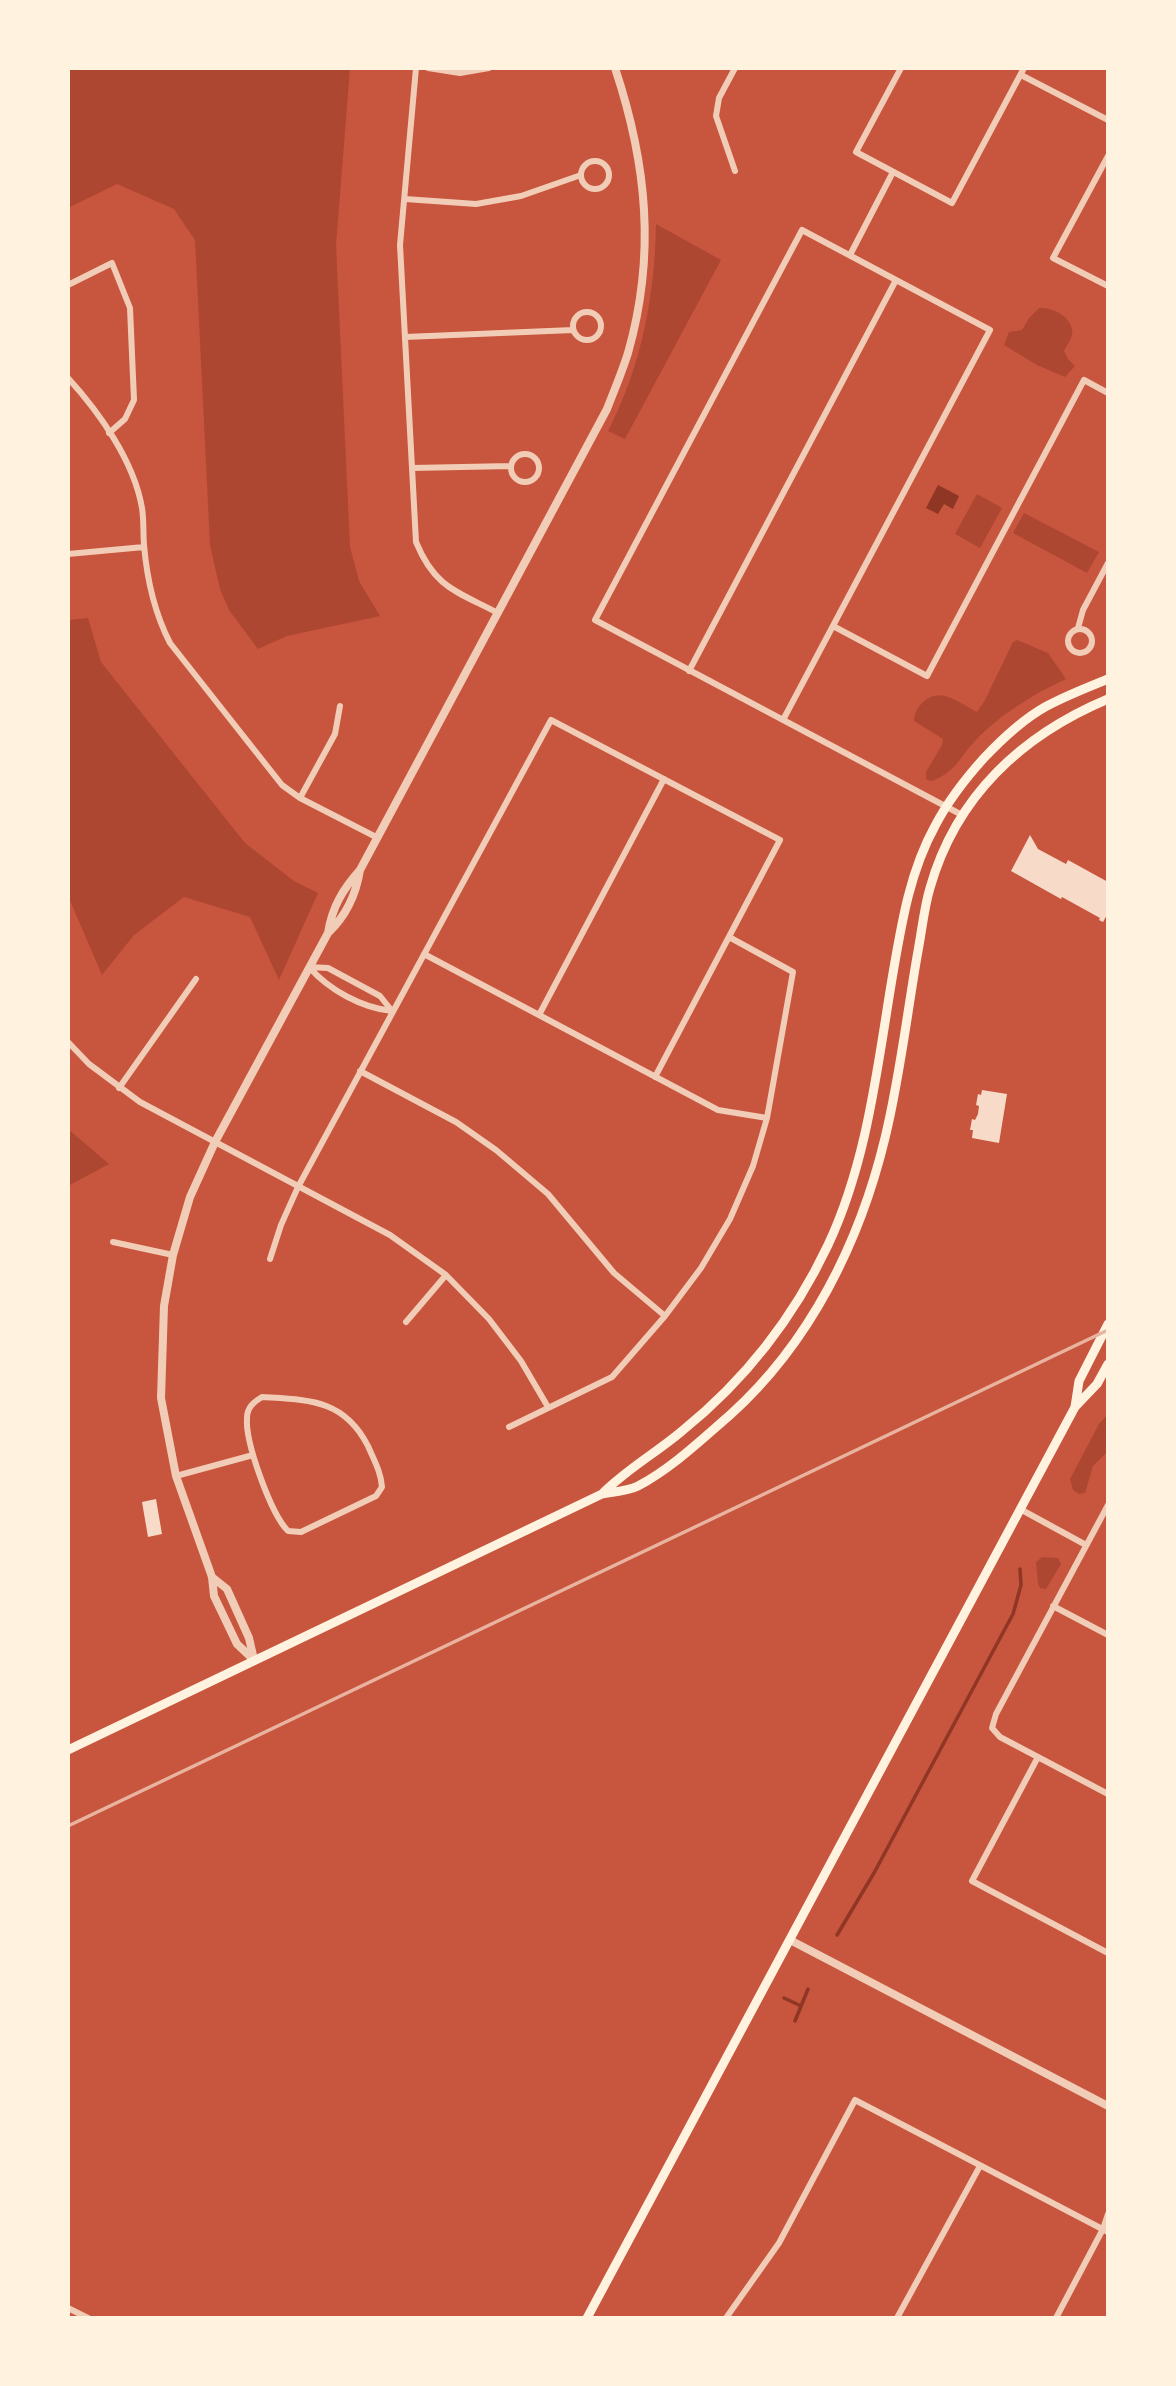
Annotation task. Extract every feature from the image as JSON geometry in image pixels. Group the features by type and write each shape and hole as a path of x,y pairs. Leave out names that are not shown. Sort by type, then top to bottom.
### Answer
{"main road":[{"path":"602,1494 624,1472 681,1432 734,1384 786,1318 828,1245 857,1169 867,1129 903,914 927,842 947,806 975,768 1011,732 1044,708 1108,680"},
{"path":"68,1750 602,1494 636,1487 692,1448 739,1407 778,1364 811,1318 839,1267 872,1185 886,1135 930,888 948,840 962,815 1017,751 1072,714 1108,699"},
{"path":"1075,1407 1079,1381 1108,1324"},
{"path":"587,2318 1075,1407 1097,1384 1108,1364"}],"street":[{"path":"416,68 400,244 416,541 427,566 445,585 498,613"},
{"path":"428,68 460,73 489,68"},
{"path":"254,1660 237,1644 214,1596 212,1577 176,1476 166,1433 161,1398 161,1368 164,1306 173,1255 190,1196 215,1142 328,933 341,920 356,892 360,870 607,409 637,318 645,243 640,156 615,68"},
{"path":"735,68 719,98 716,116 736,171"},
{"path":"901,68 856,152 952,203 1023,71 1108,120"},
{"path":"1108,156 1054,258 1108,286"},
{"path":"596,162 604,164 609,176 606,185 597,189 584,184 581,175 584,167 596,162"},
{"path":"850,255 893,172"},
{"path":"405,199 476,204 521,196 581,175"},
{"path":"783,720 990,330 802,230 595,620 783,720 947,806 962,815"},
{"path":"68,285 112,263 130,308 134,400 125,419 109,433"},
{"path":"689,670 896,280"},
{"path":"405,337 573,330 582,339 591,339 600,330 600,321 594,314 585,312 576,316 573,330"},
{"path":"68,378 124,456 135,481 142,508 144,547 158,620 170,643 282,785 300,798 378,838"},
{"path":"833,626 928,676 1084,380 1108,393"},
{"path":"528,455 536,460 537,474 527,482 519,481 513,475 511,466 519,456 528,455"},
{"path":"412,468 511,466"},
{"path":"68,554 144,547"},
{"path":"1078,628 1086,630 1092,640 1087,651 1079,653 1072,650 1068,643 1071,632 1078,628 1083,610 1108,562"},
{"path":"300,798 335,734 340,706"},
{"path":"270,1259 298,1187 551,720 780,841 655,1077"},
{"path":"539,1015 664,779"},
{"path":"509,1427 612,1377 701,1268 730,1219 754,1166 767,1118 793,972 729,937"},
{"path":"424,954 718,1110 767,1118"},
{"path":"309,967 322,982 373,1010 392,1011"},
{"path":"309,967 328,968 339,973 380,996 392,1011"},
{"path":"119,1088 196,979"},
{"path":"68,1042 89,1064 140,1102 390,1235 446,1275 489,1319 521,1361 548,1407"},
{"path":"360,1071 456,1122 496,1150 548,1194 614,1273 665,1315"},
{"path":"113,1242 173,1255"},
{"path":"407,1322 446,1275"},
{"path":"262,1396 312,1400 331,1406 360,1430 381,1474 382,1487 376,1496 301,1532 288,1531 279,1522 253,1455 247,1417 251,1404 262,1396"},
{"path":"176,1476 253,1455"},
{"path":"1108,1505 996,1714 992,1728 1000,1737 1108,1794"},
{"path":"1020,1509 1086,1545"},
{"path":"212,1577 228,1589 250,1638 254,1660"},
{"path":"1053,1606 1108,1634"},
{"path":"1038,1757 972,1881 1108,1953"},
{"path":"790,1940 1108,2106"},
{"path":"726,2318 779,2243 855,2100 1106,2229"},
{"path":"897,2318 980,2166"},
{"path":"1056,2318 1106,2229 1108,2214"},
{"path":"68,2308 88,2318"}],"shaded area":[{"path":"68,68 350,68 336,245 350,547 359,581 380,616 287,636 258,649 229,610 220,589 210,545 195,240 174,209 117,184 68,208"},
{"path":"656,224 721,260 625,439 608,431 629,382 644,330 653,277"},
{"path":"1039,308 1059,313 1072,329 1064,351 1075,366 1065,377 1037,365 1004,345 1009,332 1022,330"},
{"path":"938,485 959,496 953,509 944,504 938,514 926,508"},
{"path":"977,494 1002,508 980,548 955,534"},
{"path":"1024,513 1099,552 1087,573 1013,533"},
{"path":"88,618 101,662 245,843 294,881 318,893 279,980 250,917 184,897 134,935 102,975 68,896 68,620"},
{"path":"1017,640 1048,653 1066,679 1006,714 975,741 946,774 931,781 926,779 926,772 943,739 914,721 920,705 928,698 939,695 977,712 1013,642"},
{"path":"68,1129 109,1164 68,1186"},
{"path":"1108,1414 1108,1451 1093,1466 1085,1493 1079,1494 1073,1490 1070,1479 1099,1424"},
{"path":"1042,1557 1058,1558 1061,1564 1046,1589 1040,1588 1038,1584 1036,1562"}],"building":[{"path":"1030,835 1038,849 1066,864 1068,860 1108,882 1108,913 1103,922 1011,871"},
{"path":"982,1090 1007,1094 999,1143 972,1138 972,1119 975,1120 978,1114 979,1106 976,1105 978,1094 981,1095"},
{"path":"156,1499 162,1534 148,1537 142,1502"}],"waterway":[{"path":"837,1935 874,1873 1013,1614 1021,1585 1020,1569"},
{"path":"795,2021 808,1989"},
{"path":"784,1998 801,2006"}],"railway":[{"path":"68,1826 1108,1330"}]}
